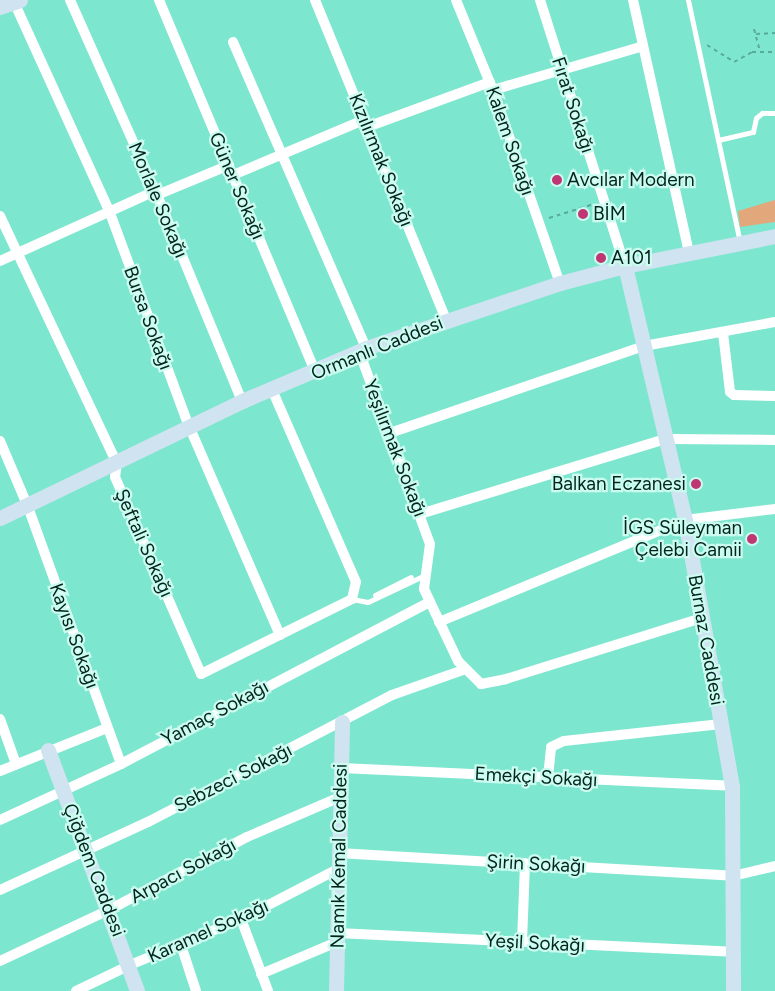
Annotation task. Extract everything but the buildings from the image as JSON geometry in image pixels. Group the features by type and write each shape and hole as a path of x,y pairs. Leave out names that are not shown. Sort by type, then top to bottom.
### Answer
{"main road":[{"name":"Ormanlı Caddesi","path":"0,518 28,507 117,464 242,400 315,372 366,348 560,283 625,266 775,236"},
{"name":"Burnaz Caddesi","path":"625,266 685,520 732,786 734,876 733,991"},
{"name":"Namık Kemal Caddesi","path":"336,991 342,722"},
{"name":"Çiğdem Caddesi","path":"48,750 130,964 137,991"}],"street":[{"name":"Morlale Sokağı","path":"70,0 156,193 242,400"},
{"name":"Güner Sokağı","path":"159,0 315,372"},
{"name":"Kızılırmak Sokağı","path":"314,0 446,320"},
{"name":"Kalem Sokağı","path":"456,0 522,159 539,222 560,283"},
{"name":"Fırat Sokağı","path":"540,0 625,266"},
{"path":"633,0 689,253"},
{"name":"Bursa Sokağı","path":"10,3 110,213 189,426 280,635"},
{"name":"Yeşilırmak Sokağı","path":"234,42 281,155 366,348 362,362 387,434 420,514 430,544 424,576 424,589 428,603 458,661 481,684 506,679 702,618"},
{"path":"0,261 156,193 281,155 366,123 491,86 562,69 643,46"},
{"name":"Şeftali Sokağı","path":"0,216 16,254 117,464 115,477 201,674 352,599"},
{"path":"387,434 644,346 775,322"},
{"path":"723,333 730,392 734,395 775,396"},
{"path":"272,390 356,582 352,599"},
{"path":"420,514 666,439 775,440"},
{"name":"Kayısı Sokağı","path":"0,441 28,507 121,764"},
{"path":"439,622 685,520 775,509"},
{"name":"Yamaç Sokağı","path":"0,820 121,764 428,603"},
{"name":"Sebzeci Sokağı","path":"0,890 86,851 392,695 466,669"},
{"path":"0,719 16,764"},
{"path":"548,777 551,747 564,741 721,724"},
{"path":"0,771 48,750 107,728"},
{"name":"Emekçi Sokağı","path":"341,768 732,786"},
{"name":"Arpacı Sokağı","path":"0,961 109,910 247,837 340,797"},
{"name":"Şirin Sokağı","path":"338,853 734,876 775,866"},
{"path":"522,942 525,863"},
{"name":"Karamel Sokağı","path":"76,991 130,964 181,945 241,919 338,869"},
{"path":"241,919 268,991"},
{"path":"261,974 337,938"},
{"name":"Yeşil Sokağı","path":"337,938 522,942 733,952"},
{"path":"181,945 196,991"}],"lane":[{"path":"688,0 740,243"},
{"path":"718,140 753,132 756,118 762,113 775,113"},
{"path":"352,599 368,602 424,576"},
{"path":"374,595 411,577"}],"path":[{"path":"754,29 760,51"},
{"path":"756,34 775,33"},
{"path":"696,38 734,62 760,51 775,52"},
{"path":"539,222 604,200"},
{"path":"580,208 581,213"}],"shaded area":[{"path":"775,200 775,222 740,227 738,211"}],"place":[{"name":"Avcılar Modern","path":"557,180"},
{"name":"BİM","path":"583,214"},
{"name":"A101","path":"601,258"},
{"name":"Balkan Eczanesi","path":"696,484"},
{"name":"İGS Süleyman Çelebi Camii","path":"752,539"}]}
